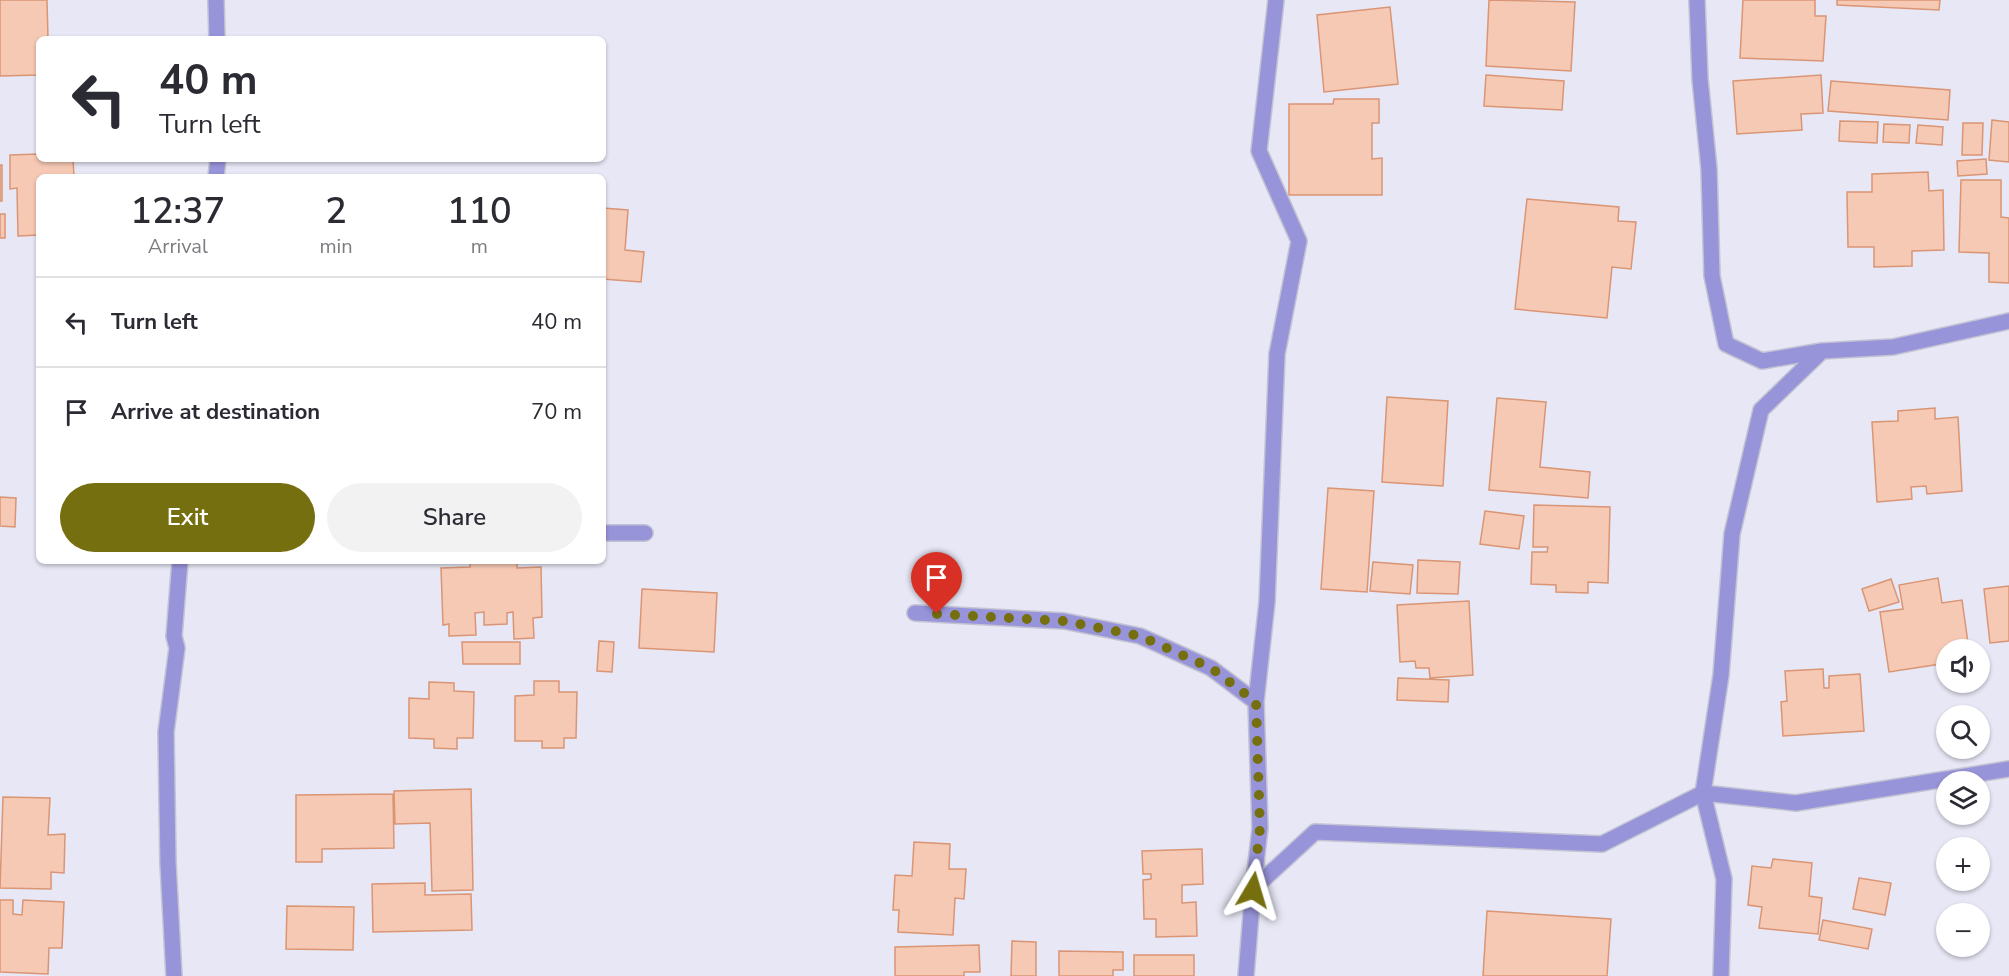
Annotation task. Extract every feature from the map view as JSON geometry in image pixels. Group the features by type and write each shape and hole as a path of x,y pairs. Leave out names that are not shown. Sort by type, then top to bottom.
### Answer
{"street":[{"path":"216,0 217,36"},
{"path":"1246,976 1260,828 1256,702 1266,602 1277,354 1299,241 1259,151 1276,0"},
{"path":"1697,0 1700,79 1709,169 1712,276 1726,344 1762,361 1822,351 1893,347 2009,321"},
{"path":"1721,976 1724,879 1703,793 1720,675 1732,534 1761,410 1822,351"},
{"path":"606,533 645,533"},
{"path":"174,976 168,863 166,732 177,648 174,636 180,564"},
{"path":"915,613 1064,621 1140,636 1211,668 1256,702"},
{"path":"1253,890 1315,832 1602,844 1703,793 1796,803 2009,769"}],"building":[{"path":"0,0 47,0 48,36 36,36 36,75 0,76"},
{"path":"1489,0 1575,2 1571,71 1486,66"},
{"path":"1743,0 1815,0 1815,16 1826,16 1823,61 1740,58"},
{"path":"1837,0 1940,0 1939,10 1837,5"},
{"path":"1390,7 1398,84 1324,92 1317,15"},
{"path":"1486,75 1564,81 1562,110 1484,106"},
{"path":"1821,75 1823,113 1801,114 1802,130 1737,134 1733,81"},
{"path":"1831,81 1950,90 1948,120 1828,111"},
{"path":"1334,99 1379,99 1379,123 1372,123 1372,159 1382,158 1382,195 1289,195 1289,104 1333,104"},
{"path":"1992,120 2009,122 2009,162 1989,160"},
{"path":"1840,121 1878,122 1877,143 1839,141"},
{"path":"1963,123 1983,123 1982,155 1962,155"},
{"path":"1884,124 1910,125 1909,143 1883,142"},
{"path":"1918,125 1943,127 1942,145 1916,143"},
{"path":"36,154 36,162 73,162 74,174 36,174 36,235 18,236 17,188 10,189 10,155"},
{"path":"1986,159 1987,174 1958,176 1957,161"},
{"path":"0,165 2,165 2,201 0,201"},
{"path":"1928,172 1929,191 1943,190 1944,250 1912,251 1912,266 1874,267 1874,247 1848,247 1847,192 1872,192 1872,174"},
{"path":"1961,180 2001,180 2001,217 2009,218 2009,283 1989,282 1989,253 1959,252"},
{"path":"1527,199 1619,207 1618,221 1636,222 1631,269 1612,267 1607,318 1515,309"},
{"path":"606,208 628,210 625,250 644,252 641,282 606,279"},
{"path":"0,214 5,214 5,238 0,238"},
{"path":"1387,397 1448,401 1443,486 1382,482"},
{"path":"1497,398 1546,402 1540,467 1590,472 1588,498 1489,490"},
{"path":"1935,408 1935,419 1958,417 1962,491 1927,494 1926,486 1911,487 1912,499 1877,502 1872,422 1898,421 1898,411"},
{"path":"1328,488 1374,491 1367,592 1321,589"},
{"path":"0,497 16,498 15,527 0,526"},
{"path":"1534,505 1610,507 1608,583 1588,582 1588,593 1556,592 1556,585 1531,584 1532,552 1547,552 1548,547 1533,547"},
{"path":"1485,511 1524,516 1519,549 1480,544"},
{"path":"1418,560 1460,562 1458,594 1417,593"},
{"path":"1373,562 1413,565 1410,594 1370,591"},
{"path":"470,564 517,564 517,568 541,567 542,617 533,618 534,638 514,639 513,612 507,613 507,624 484,625 484,612 475,613 476,635 449,636 449,624 443,625 441,568 470,567"},
{"path":"1938,578 1942,603 1962,600 1967,639 1936,639 1936,665 1889,672 1880,612 1903,609 1899,585"},
{"path":"1891,579 1899,602 1869,611 1862,589"},
{"path":"2009,586 2009,641 1990,643 1984,589"},
{"path":"642,589 717,593 714,652 639,648"},
{"path":"1469,601 1473,675 1430,678 1429,668 1416,668 1415,661 1400,662 1397,605"},
{"path":"599,641 614,642 612,672 597,671"},
{"path":"462,642 520,642 520,664 463,664"},
{"path":"1823,669 1824,688 1829,688 1829,676 1860,674 1864,731 1783,736 1781,702 1787,701 1785,671"},
{"path":"1398,678 1449,680 1448,702 1397,700"},
{"path":"534,681 559,681 559,692 577,692 576,738 564,738 564,748 542,748 542,741 515,741 515,696 534,695"},
{"path":"429,682 454,683 454,691 474,692 473,738 457,738 457,749 434,748 434,739 409,738 409,698 429,699"},
{"path":"471,789 473,890 432,891 430,823 395,824 394,791"},
{"path":"393,794 394,848 322,849 322,862 296,862 296,795"},
{"path":"3,797 50,798 48,835 65,834 64,873 51,872 51,889 0,888"},
{"path":"914,842 950,844 949,869 966,869 964,899 955,898 953,935 898,932 899,910 893,910 895,875 912,876"},
{"path":"1202,849 1203,884 1182,885 1182,903 1196,902 1197,936 1156,937 1156,919 1144,919 1143,880 1151,879 1151,874 1143,874 1142,851"},
{"path":"1773,859 1812,863 1809,896 1822,898 1818,934 1759,928 1762,907 1748,905 1752,866 1771,868"},
{"path":"1859,878 1891,883 1885,915 1853,909"},
{"path":"425,883 425,895 471,894 472,930 373,932 372,884"},
{"path":"0,900 13,900 13,914 22,915 23,900 64,902 62,948 49,948 48,974 0,972"},
{"path":"287,906 354,907 353,950 286,949"},
{"path":"1487,911 1611,919 1607,976 1483,976"},
{"path":"1823,920 1872,929 1868,949 1819,940"},
{"path":"1012,941 1036,942 1036,976 1011,976"},
{"path":"979,945 980,972 964,972 964,976 895,976 895,947"},
{"path":"1059,951 1123,952 1123,970 1113,970 1113,976 1059,976"},
{"path":"1134,955 1194,955 1194,976 1134,976"}],"route":[{"path":"937,614 1064,621 1140,636 1211,668 1256,702 1260,828 1253,890"}]}
